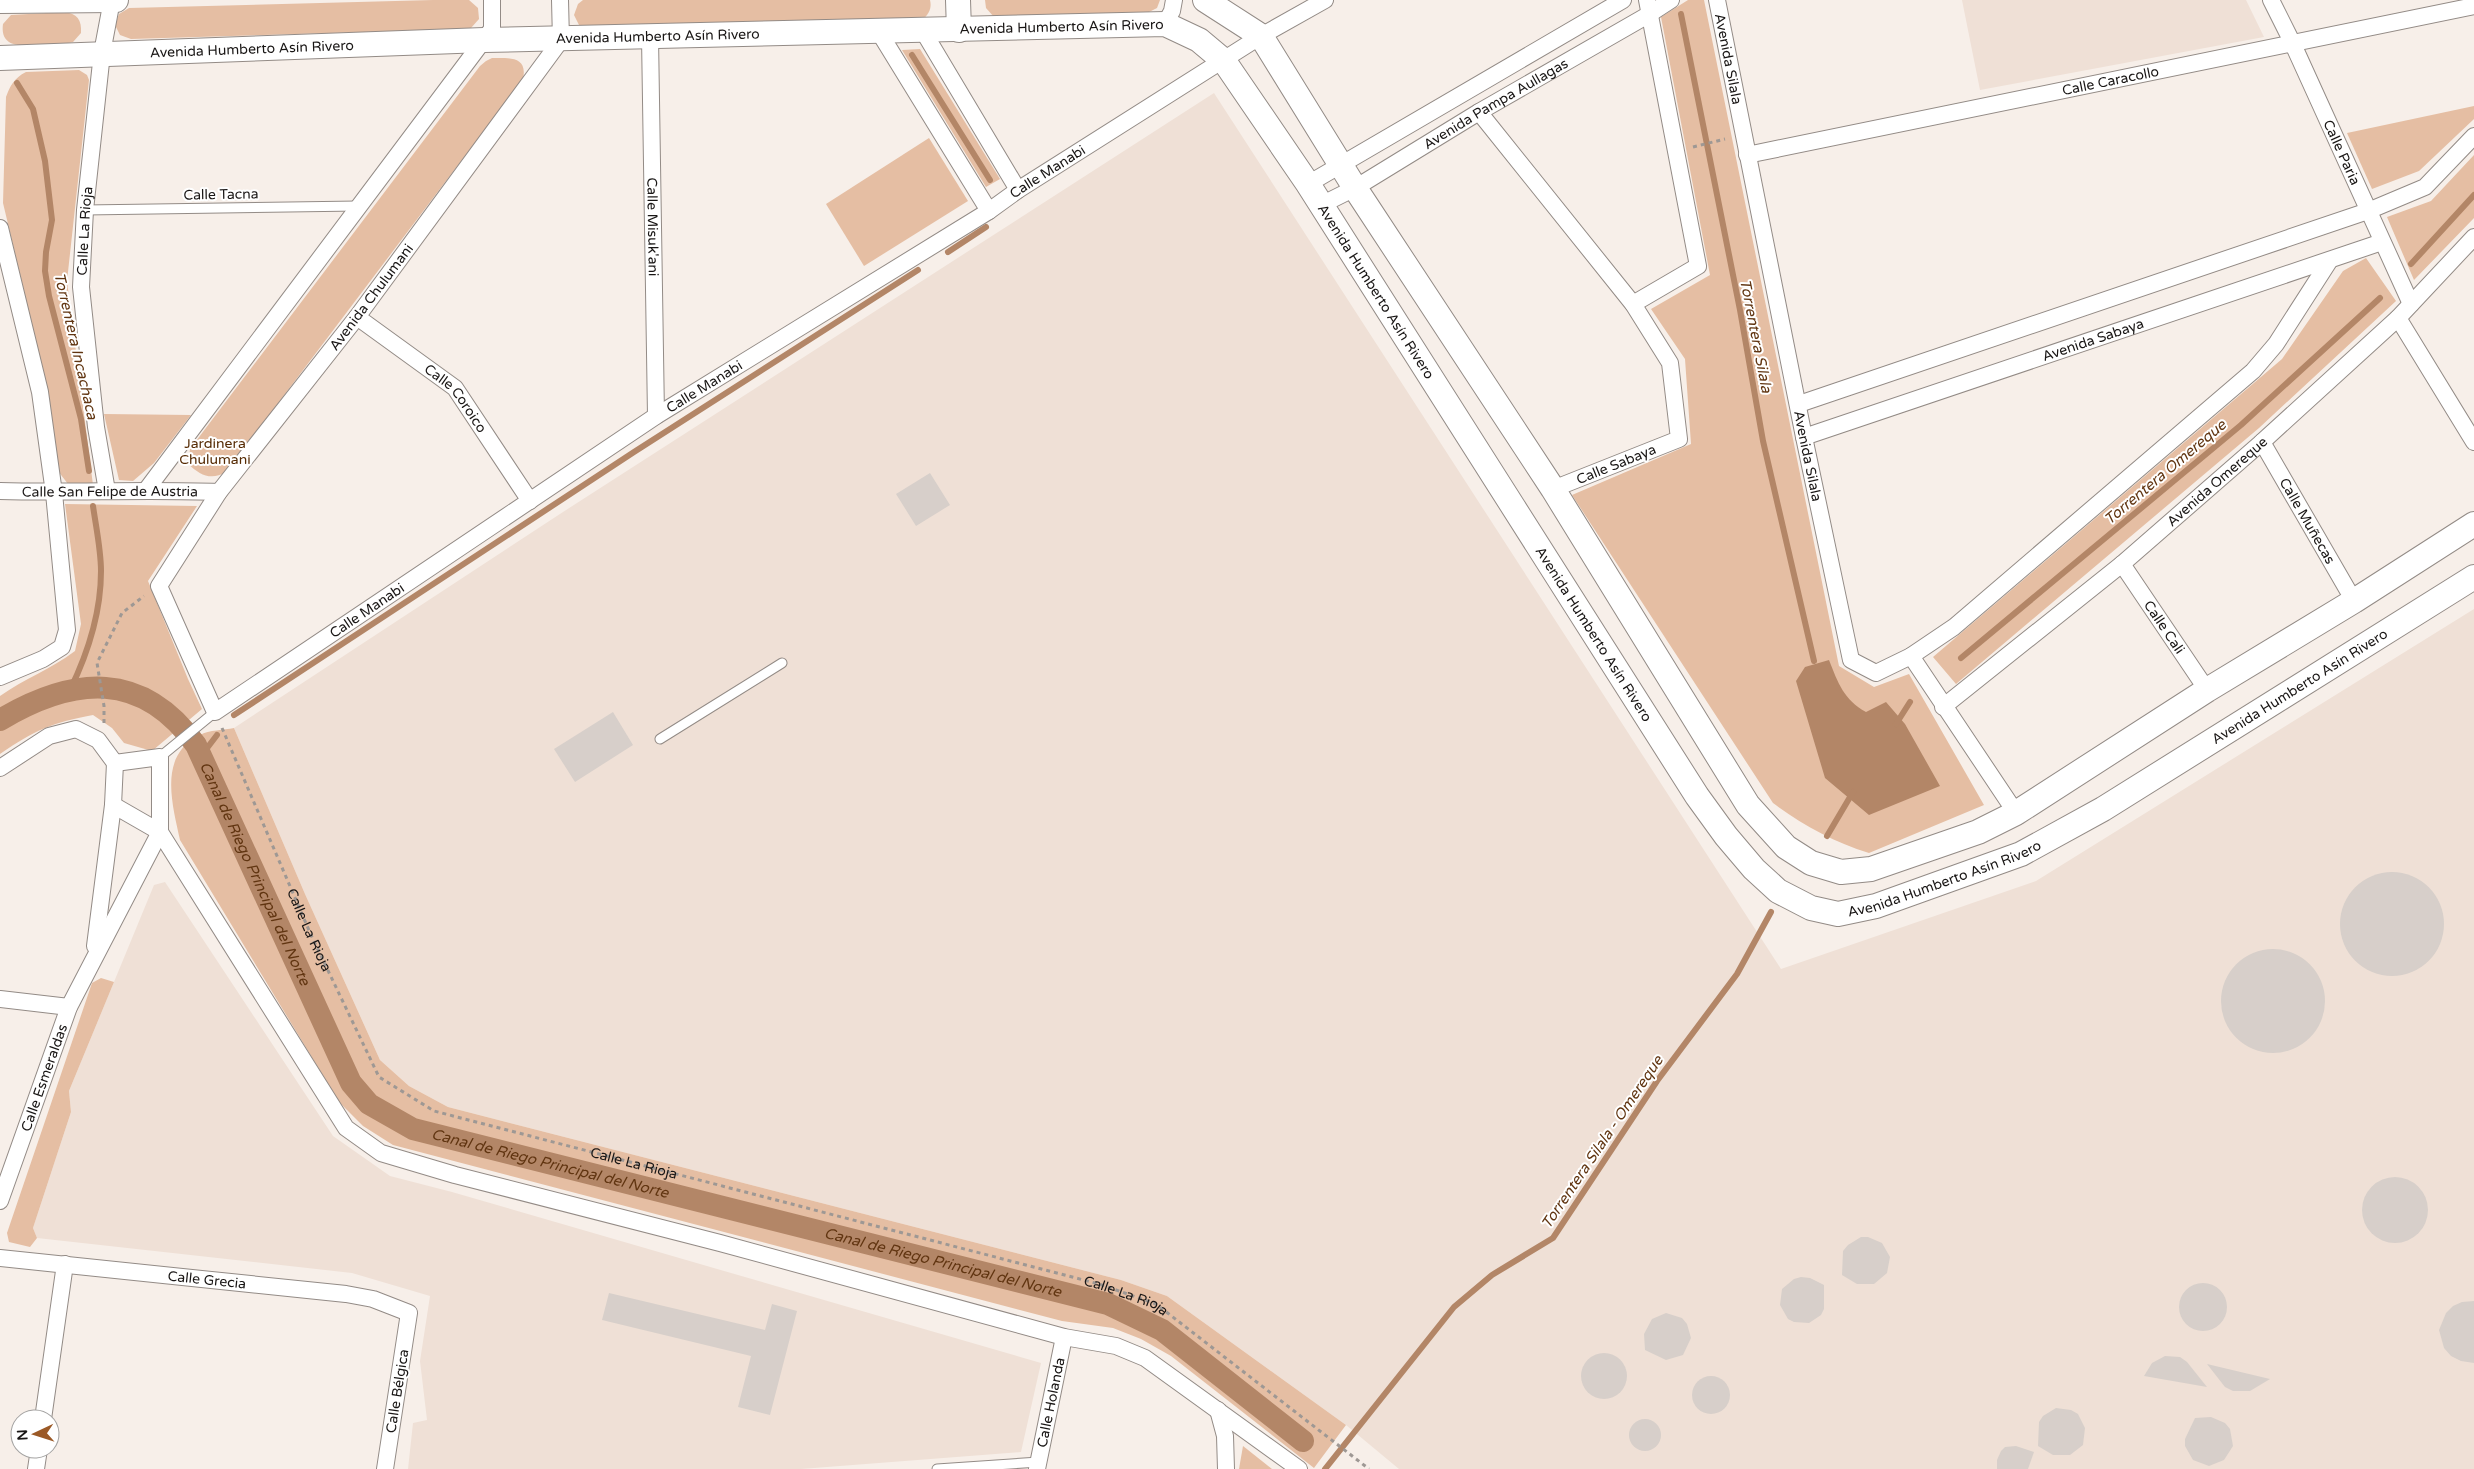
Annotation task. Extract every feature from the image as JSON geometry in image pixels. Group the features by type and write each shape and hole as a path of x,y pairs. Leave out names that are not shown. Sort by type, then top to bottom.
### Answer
{"street":[{"name":"Calle La Rioja","path":"107,491 96,427 81,287 85,210 102,53 112,0"},
{"path":"0,1 116,0"},
{"path":"147,489 492,29 492,0"},
{"path":"560,0 561,40"},
{"path":"958,0 959,30"},
{"path":"1165,24 1172,11 1174,0"},
{"path":"1205,0 1260,36 1355,188 1553,489 1748,805 1786,847 1811,863 1841,872 1871,869 1978,832 2016,813 2207,690 2354,601 2474,524"},
{"name":"Calle Manabi","path":"215,712 656,416 989,211 1018,190 1224,61 1260,36 1325,0"},
{"name":"Avenida Pampa Aullagas","path":"1308,184 1623,0"},
{"name":"Avenida Pampa Aullagas","path":"1321,205 1355,188 1648,8 1671,0"},
{"name":"Avenida Silala","path":"1717,0 1851,660 1876,673 1911,656"},
{"name":"Calle Paria","path":"2270,0 2292,42 2411,304"},
{"name":"Calle Caracollo","path":"1747,155 2474,6"},
{"path":"1479,112 1633,304 1698,266 1648,8"},
{"name":"Avenida Humberto Asín Rivero","path":"0,58 484,40 561,40 1165,24 1200,40 1224,61 1308,184 1697,796 1726,836 1754,869 1778,891 1811,908 1838,914 1876,906 2021,854 2095,814 2474,577"},
{"path":"923,31 1018,190"},
{"path":"879,32 989,211"},
{"name":"Calle Misuk'ani","path":"650,37 656,416"},
{"name":"Avenida Chulumani","path":"159,586 219,492 358,317 561,40"},
{"path":"1799,404 2368,212 2425,187 2474,136"},
{"path":"0,228 40,392 54,493 67,630 62,647 43,659 0,677"},
{"name":"Avenida Omereque","path":"1944,707 2122,564 2262,442 2398,318 2474,237"},
{"name":"Avenida Sabaya","path":"1804,436 2382,242"},
{"path":"2016,813 1911,656 1954,627 2253,372 2276,344 2330,260"},
{"name":"Calle Sabaya","path":"1553,489 1679,439 1670,363 1633,304"},
{"name":"Calle Coroico","path":"358,317 454,388 530,501"},
{"path":"2398,318 2474,442"},
{"name":"Calle Muñecas","path":"2262,442 2354,601"},
{"name":"Calle San Felipe de Austria","path":"0,491 54,493 147,489 219,492"},
{"name":"Calle Cali","path":"2122,564 2207,690"},
{"path":"159,586 215,712"},
{"path":"0,768 49,736 76,729 98,740 115,763 160,757"},
{"name":"Calle Esmeraldas","path":"0,1201 69,1007 160,832 160,757"},
{"name":"Calle Esmeraldas","path":"94,956 113,805 115,763"},
{"path":"1697,796 1729,772"},
{"path":"113,805 160,832 346,1128 381,1153 455,1175 720,1243 1064,1337 1116,1346 1145,1358 1299,1469"},
{"path":"0,999 69,1007"},
{"name":"Calle Grecia","path":"0,1258 346,1294 373,1299 409,1313"},
{"path":"44,1409 65,1264"},
{"name":"Calle Bélgica","path":"385,1469 409,1313"},
{"name":"Calle Holanda","path":"1038,1466 1064,1337"},
{"path":"1218,1410 1224,1436 1226,1469"}],"lane":[{"name":"Calle Tacna","path":"85,210 358,206"},
{"path":"660,739 782,663"},
{"name":"Calle Manabi","path":"160,757 215,712"},
{"path":"936,1469 1038,1466"}],"path":[{"path":"1697,146 1717,141"},
{"path":"104,706 97,663 122,613 159,586"},
{"name":"Calle La Rioja","path":"215,712 311,935 379,1077 434,1111 1099,1284 1156,1304 1369,1469"}],"shaded area":[{"path":"1962,0 2246,0 2264,37 1980,90"},
{"path":"1214,93 1781,969 2036,881 2474,609 2474,1469 1399,1469 1346,1425 1167,1296 1121,1280 448,1107 409,1086 380,1060 305,894 234,728 563,512"},
{"path":"1829,660 1843,690 1858,707 1866,712 1886,702 1905,724 1940,786 1869,815 1825,778 1796,681 1805,667"},
{"path":"165,882 333,1136 390,1176 452,1192 1041,1363 1021,1452 801,1469 408,1469 413,1423 427,1420 420,1361 430,1296 352,1273 37,1238 33,1228 71,1112 69,1091 154,885"}],"green space":[{"path":"469,0 478,8 479,19 471,28 466,29 131,39 120,35 115,25 119,14 129,8"},
{"path":"583,0 930,0 931,6 923,19 584,28 579,25 574,15 578,4"},
{"path":"985,0 1160,0 1157,8 1147,13 994,17 986,8"},
{"path":"1688,0 1704,0 1839,666 1874,687 1909,674 1984,805 1869,853 1843,844 1819,832 1795,819 1773,803 1572,495 1691,444 1685,359 1651,309 1710,275 1661,17"},
{"path":"64,12 78,18 81,24 81,33 73,42 30,46 14,44 9,42 4,36 3,24 11,15"},
{"path":"920,49 1000,179 986,187 902,50"},
{"name":"Jardinera Chulumani","path":"492,58 511,59 520,62 524,71 523,79 226,472 215,476 201,474 188,464 190,449 480,66"},
{"path":"79,70 87,75 89,80 67,281 93,485 68,484 58,471 44,375 3,203 6,97 11,86 18,77 26,72"},
{"path":"2474,106 2474,119 2419,171 2372,189 2347,133"},
{"path":"929,138 968,201 864,266 826,204"},
{"path":"2474,155 2474,218 2414,280 2387,217 2431,201"},
{"path":"2366,258 2396,301 2259,428 1956,684 1933,657 2282,359 2343,271"},
{"path":"104,414 191,415 154,463 133,481 119,480"},
{"path":"65,504 197,506 148,581 202,709 152,751 124,743 112,728 93,715 44,728 0,754 0,696 75,651 81,624"},
{"path":"234,728 305,894 380,1060 409,1086 448,1107 1121,1280 1167,1296 1346,1425 1314,1468 1171,1356 1141,1339 1113,1328 1062,1321 393,1145 363,1126 339,1102 180,840 174,811 171,781 173,767 178,755 187,744 204,733"},
{"path":"101,978 114,982 69,1091 71,1112 33,1228 37,1238 30,1247 9,1242 7,1233 92,983"},
{"path":"1243,1446 1272,1469 1239,1469"}],"building":[{"path":"930,473 950,505 916,526 896,494"},
{"path":"613,712 633,745 575,782 554,749"},
{"path":"2392,872 2412,876 2429,887 2440,904 2444,924 2440,944 2429,961 2412,972 2392,976 2372,972 2355,961 2344,944 2340,924 2344,904 2355,887 2372,876"},
{"path":"2273,949 2293,953 2310,964 2321,981 2325,1001 2321,1021 2310,1038 2293,1049 2273,1053 2253,1049 2236,1038 2225,1021 2221,1001 2225,981 2236,964 2253,953"},
{"path":"2395,1177 2408,1180 2418,1187 2425,1197 2428,1210 2425,1223 2418,1233 2408,1240 2395,1243 2382,1240 2372,1233 2365,1223 2362,1210 2365,1197 2372,1187 2382,1180"},
{"path":"1861,1237 1868,1237 1882,1243 1890,1257 1887,1273 1874,1284 1857,1284 1842,1275 1843,1251 1848,1245"},
{"path":"1801,1277 1810,1278 1824,1285 1824,1309 1821,1315 1809,1323 1794,1322 1788,1319 1780,1305 1782,1289 1794,1279"},
{"path":"2198,1283 2208,1283 2220,1290 2227,1302 2227,1312 2220,1324 2208,1331 2198,1331 2190,1327 2183,1320 2179,1312 2179,1302 2183,1294 2190,1287"},
{"path":"609,1293 765,1330 772,1304 797,1311 770,1415 738,1407 751,1356 602,1320"},
{"path":"2474,1301 2474,1363 2461,1361 2451,1356 2444,1348 2439,1330 2446,1313 2453,1306 2462,1302"},
{"path":"1666,1313 1682,1318 1687,1324 1691,1338 1683,1355 1666,1360 1645,1350 1644,1334 1652,1319"},
{"path":"1609,1353 1613,1354 1623,1363 1626,1367 1626,1385 1617,1395 1609,1399 1599,1399 1591,1395 1582,1385 1581,1371 1585,1363 1595,1354"},
{"path":"2165,1356 2180,1357 2187,1362 2207,1387 2144,1376 2152,1363"},
{"path":"2207,1364 2270,1379 2250,1391 2233,1391 2225,1387"},
{"path":"1711,1376 1725,1381 1730,1395 1725,1409 1711,1414 1697,1409 1692,1395 1697,1381"},
{"path":"2056,1408 2071,1410 2078,1414 2085,1428 2083,1445 2070,1455 2053,1455 2038,1446 2039,1422 2043,1416"},
{"path":"2211,1417 2225,1423 2230,1429 2233,1446 2224,1460 2209,1466 2193,1460 2185,1446 2185,1439 2195,1418"},
{"path":"1645,1419 1657,1423 1661,1435 1657,1447 1645,1451 1633,1447 1629,1435 1633,1423"},
{"path":"2016,1446 2034,1452 2028,1469 1997,1469 1997,1460 2001,1451 2005,1447"}],"waterway":[{"name":"Torrentera Silala","path":"1681,14 1740,310 1763,441 1814,661"},
{"path":"912,55 990,180"},
{"name":"Torrentera Incachaca","path":"17,83 33,109 45,161 52,220 46,252 45,271 49,296 81,419 89,471"},
{"name":"Torrentera Omereque","path":"2411,264 2474,195"},
{"path":"948,252 986,227"},
{"path":"234,715 634,452 918,270"},
{"name":"Torrentera Omereque","path":"1961,658 2241,425 2380,298"},
{"name":"Torrentera Incachaca","path":"70,690 88,647 99,602 101,563 93,506"},
{"name":"Canal de Riego Principal del Norte","path":"0,720 27,705 54,695 80,689 106,688 130,693 153,703 175,721 196,745 351,1083 369,1104 413,1129 1108,1304 1162,1330 1303,1441"},
{"name":"Torrentera Omereque","path":"1896,724 1910,702"},
{"path":"201,756 217,735"},
{"name":"Torrentera Silala - Omereque","path":"1827,836 1853,792"},
{"name":"Torrentera Silala - Omereque","path":"1325,1469 1454,1307 1492,1275 1553,1238 1657,1081 1737,974 1771,912"}]}
